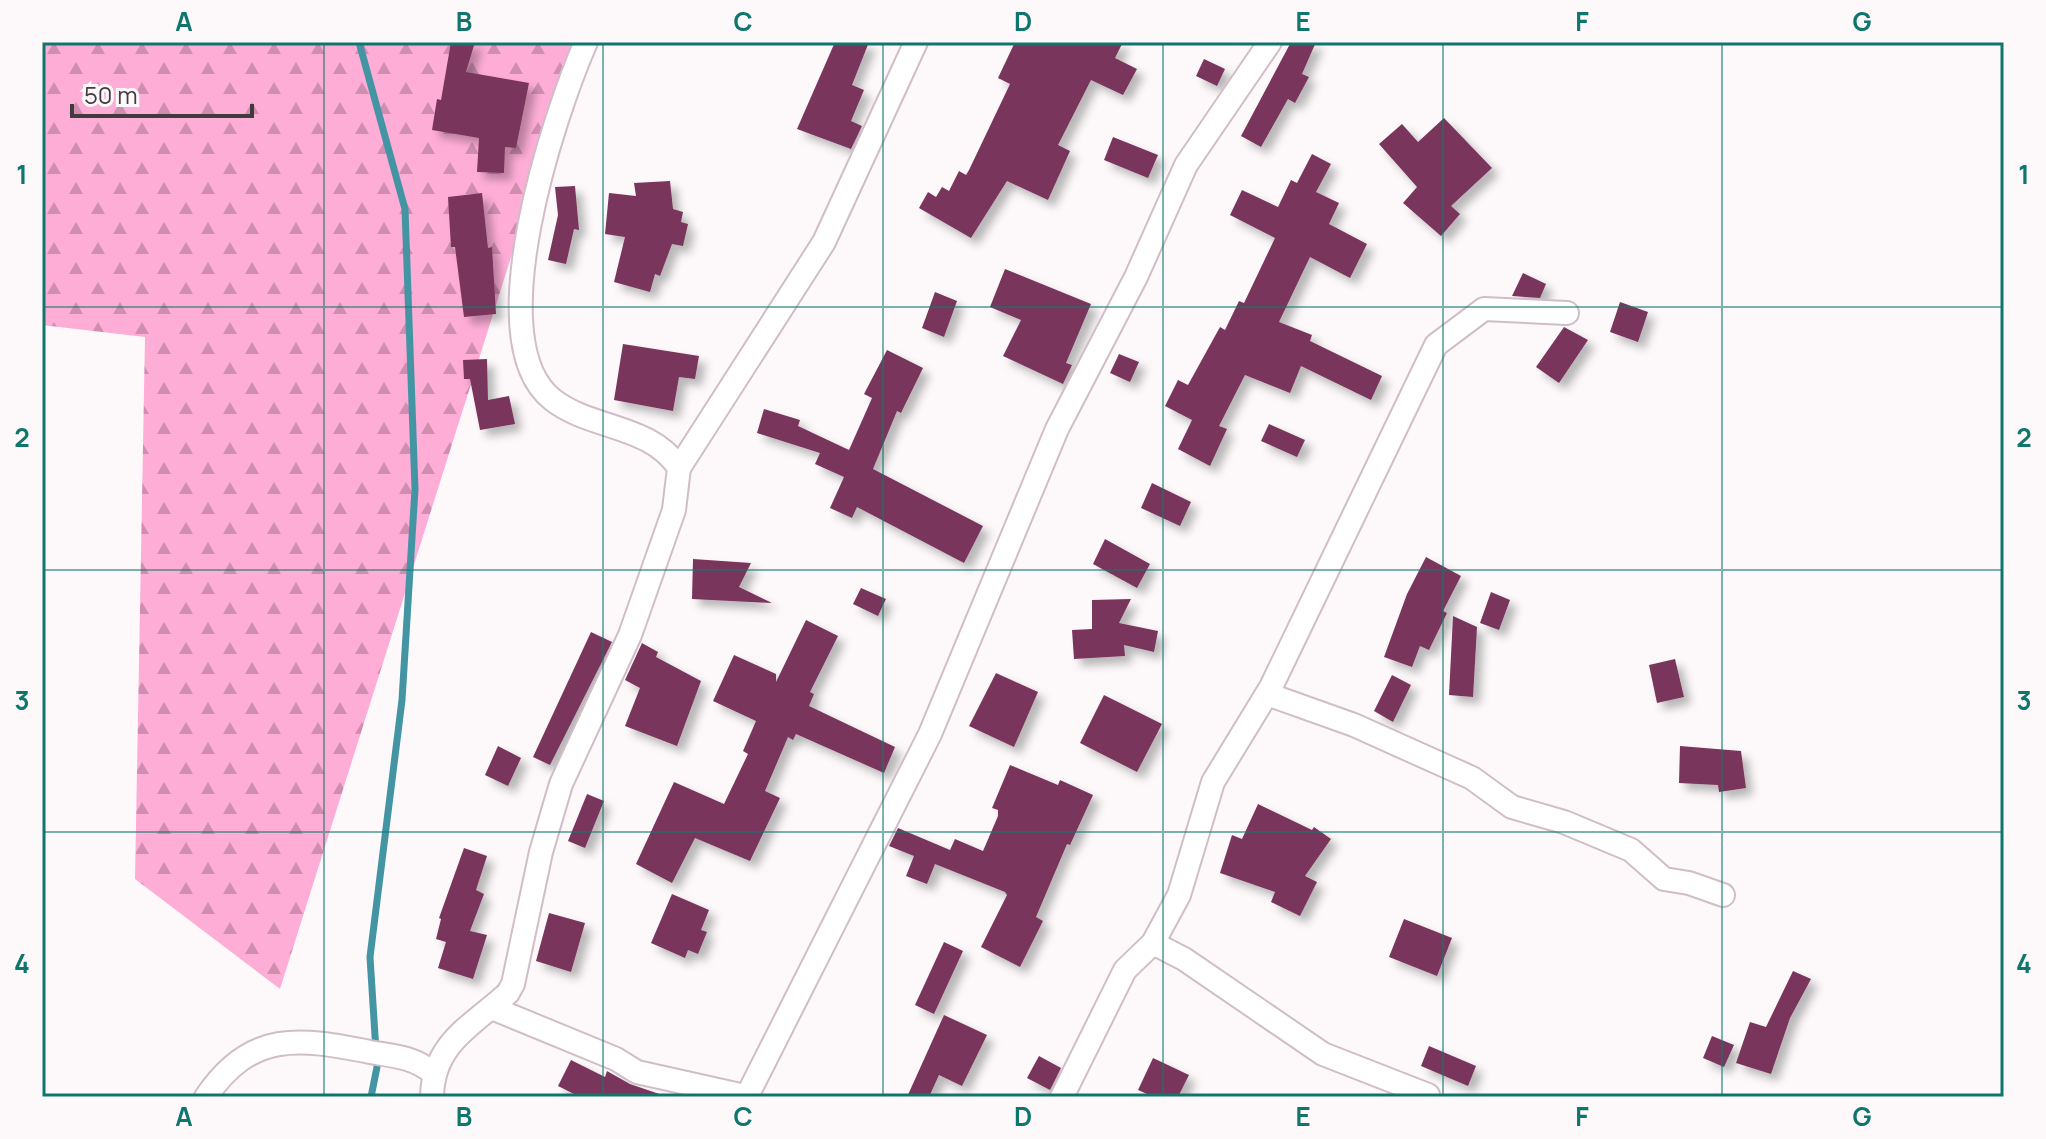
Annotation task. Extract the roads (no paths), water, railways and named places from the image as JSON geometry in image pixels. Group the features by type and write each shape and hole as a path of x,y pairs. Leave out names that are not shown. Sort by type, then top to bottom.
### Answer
{"street":[{"path":"586,42 544,155 529,218 520,314 525,355 539,385 553,400 587,417 656,442 679,468"},
{"path":"432,1097 433,1073 456,1037 492,1008 513,984 541,852 561,784 630,635 674,510 679,468 824,242 916,42"},
{"path":"492,1008 616,1059 637,1072 748,1096 930,734 1057,429 1136,277 1186,165 1270,42"},
{"path":"1062,1097 1125,970 1153,943 1179,895 1213,782 1267,694 1436,345 1484,309 1567,313"},
{"path":"1267,694 1354,725 1472,778 1512,807 1564,822 1631,850 1664,879 1689,883 1723,895"},
{"path":"1153,943 1184,959 1323,1054 1428,1095"},
{"path":"206,1097 235,1062 260,1049 309,1040 418,1060 433,1073"}],"waterway":[{"path":"359,42 405,209 415,489 402,700 370,957 377,1067 371,1097"}]}
